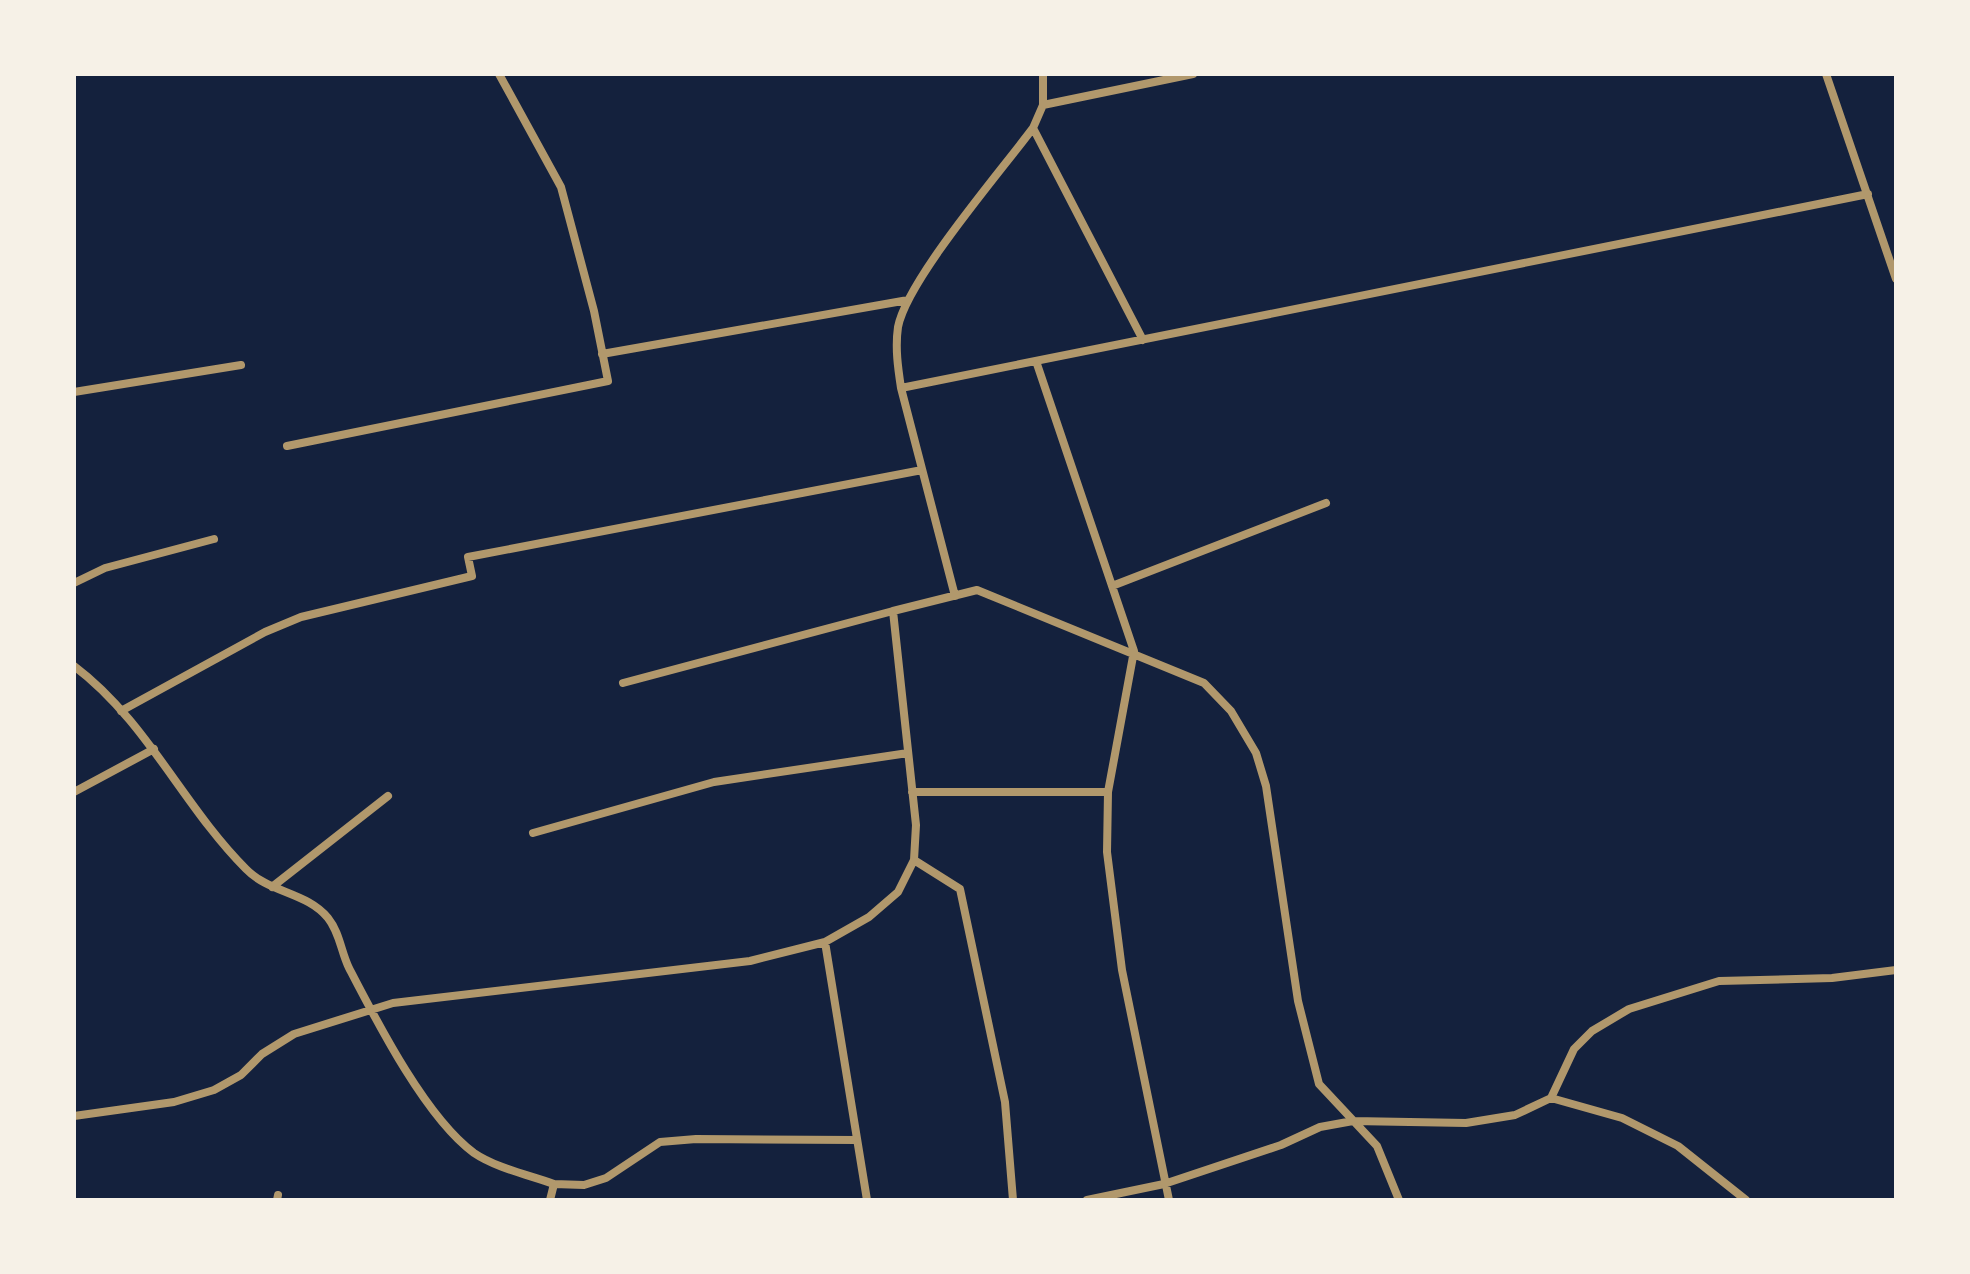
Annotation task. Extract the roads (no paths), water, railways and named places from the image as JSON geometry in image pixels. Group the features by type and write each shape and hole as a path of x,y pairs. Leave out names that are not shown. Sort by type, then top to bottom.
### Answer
{"street":[{"path":"287,446 608,381 561,187 499,74"},
{"path":"955,596 901,388 896,353 899,325 908,300 1033,128 1043,105 1043,74"},
{"path":"1043,105 1193,74"},
{"path":"1826,74 1896,279"},
{"path":"1033,128 1143,340"},
{"path":"901,388 1868,194"},
{"path":"602,354 908,300"},
{"path":"1036,361 1134,651 1108,792 1107,852 1122,970 1169,1200"},
{"path":"74,392 241,365"},
{"path":"121,711 265,632 301,617 472,576 468,557 922,470"},
{"path":"1112,586 1326,503"},
{"path":"74,583 105,568 214,539"},
{"path":"623,683 977,590 1134,651 1204,683 1231,711 1256,753 1266,786 1287,940 1319,1084 1377,1146 1399,1200"},
{"path":"74,1116 174,1102 214,1090 241,1075 262,1054 294,1034 393,1003 563,980 750,961 825,942 869,917 898,892 914,860 912,792 893,611"},
{"path":"74,666 121,711 154,749 214,836 249,873 272,887 316,905 330,920 348,966 408,1073 441,1122 476,1154 554,1184 584,1185 606,1178 660,1142 696,1139 857,1140"},
{"path":"74,792 154,749"},
{"path":"533,833 714,782 908,753"},
{"path":"912,792 1108,792"},
{"path":"272,887 388,796"},
{"path":"914,860 960,889 1005,1102 1013,1200"},
{"path":"825,942 867,1200"},
{"path":"1087,1200 1164,1184 1320,1127 1353,1121 1466,1123 1515,1115 1551,1098 1574,1049 1592,1031 1629,1009 1719,981 1832,978 1896,970"},
{"path":"1551,1098 1622,1118 1678,1146 1746,1200"},
{"path":"550,1200 554,1184"}]}
